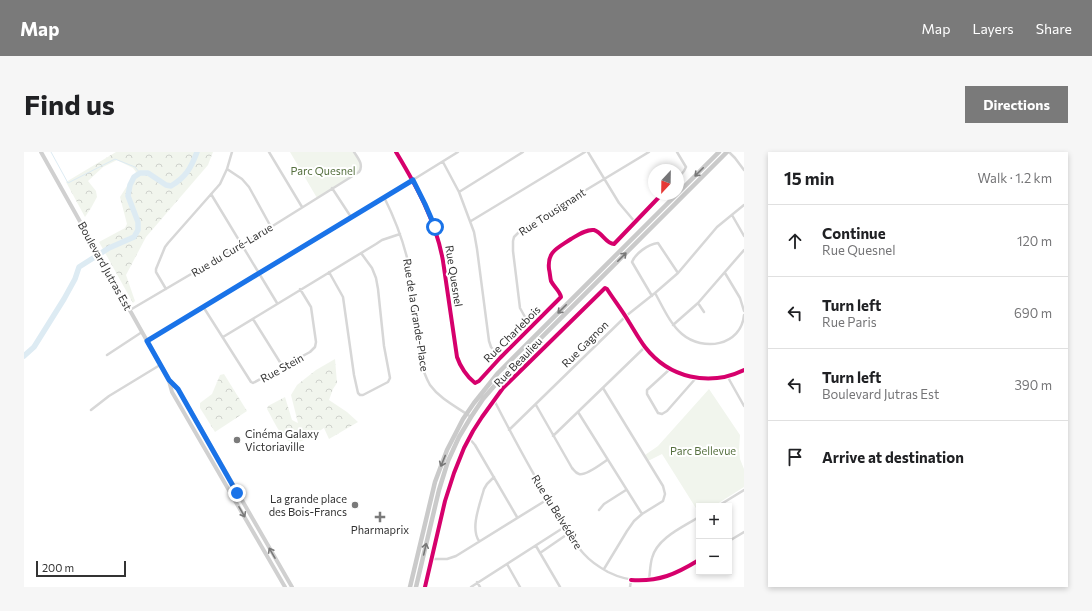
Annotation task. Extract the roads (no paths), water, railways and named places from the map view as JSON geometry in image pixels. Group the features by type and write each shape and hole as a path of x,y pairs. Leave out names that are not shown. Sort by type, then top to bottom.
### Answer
{"main road":[{"name":"Boulevard Jutras Est","path":"41,152 161,365 169,380 172,392 285,587"},
{"path":"684,186 719,152"},
{"path":"416,587 443,477 469,415 502,377 728,152"},
{"path":"410,587 439,472 454,436 488,384 670,200"},
{"name":"Boulevard Jutras Est","path":"169,380 178,389 292,587"}],"street":[{"path":"166,289 156,272 165,247 172,237 220,184 227,169 232,152"},
{"path":"268,152 302,207"},
{"name":"Rue du Curé-Larue","path":"130,310 271,227 361,170 361,162 354,152"},
{"name":"Rue Quesnel","path":"396,152 413,180 431,217 441,250 457,357 462,368 470,379 475,382"},
{"path":"147,341 204,308 458,152"},
{"path":"459,192 523,152"},
{"path":"471,221 585,152"},
{"path":"588,152 619,203 635,222 656,200"},
{"name":"Rue Tousignant","path":"532,326 520,308 513,251 514,236 523,228 649,152"},
{"path":"677,152 686,167 684,171"},
{"path":"728,152 735,158 744,170"},
{"path":"443,162 459,192 471,221 477,249 491,347 500,358"},
{"path":"227,169 242,179 249,187 271,227"},
{"path":"332,188 351,218"},
{"path":"211,194 277,303"},
{"name":"Rue de la Grande-Place","path":"384,198 400,234 409,266 421,362 426,377 430,385 441,396 469,415"},
{"name":"Rue Gagnon","path":"509,430 626,316 652,296 687,264 717,228 744,205"},
{"path":"732,215 744,236"},
{"name":"Rue Charlebois","path":"475,382 479,381 561,297 560,292 552,282 550,275 549,260 554,251 582,233 591,230 598,232 612,244 635,222"},
{"path":"222,337 382,240 400,234"},
{"path":"652,296 632,262 642,250 652,244 658,243 678,272"},
{"path":"673,325 698,303 744,250"},
{"path":"329,272 343,297 354,375 358,393 360,395 364,395 388,382 390,378 376,278 372,268 361,253"},
{"path":"725,273 740,298 744,310"},
{"name":"Rue Beaulieu","path":"425,587 454,473 469,438 494,400 516,375 605,288 626,316"},
{"name":"Rue Stein","path":"204,308 251,382 254,383 310,352 315,347 316,342 310,307 300,289"},
{"path":"655,293 673,325 690,340 699,343 708,344 727,341 736,334 742,325 744,315"},
{"path":"698,303 704,312"},
{"path":"626,316 645,347 659,361 670,369 696,378 715,379 728,377 744,370"},
{"path":"253,319 283,367"},
{"path":"107,354 142,332"},
{"path":"553,436 645,347"},
{"path":"91,410 109,396 161,365"},
{"path":"670,369 647,390 647,394 660,414 667,411 696,378"},
{"path":"728,377 744,406"},
{"path":"603,388 665,491 663,501 642,514 630,527 604,569"},
{"name":"Rue du Belvédère","path":"494,400 509,430 548,498 583,554 590,561 614,575 631,580 649,580 675,574 696,562"},
{"path":"536,405 572,468 578,474 587,473 607,460"},
{"path":"578,412 642,514"},
{"path":"469,438 475,445 517,517"},
{"path":"479,541 476,535 475,524 484,489 494,477"},
{"path":"599,510 604,504 626,490"},
{"path":"723,503 744,490"},
{"path":"432,559 452,558 548,498"},
{"path":"649,580 652,558 658,545 670,535 696,520"},
{"path":"471,587 566,526"},
{"path":"732,539 744,532"},
{"path":"540,553 570,533"},
{"path":"536,546 560,587"},
{"path":"507,564 520,587"},
{"path":"630,587 631,580"},
{"path":"477,582 480,587"}],"waterway":[{"path":"51,152 68,183 115,159 135,167 140,173"},
{"path":"24,356 34,347 64,299 75,279 79,267 109,248 134,237 138,230 138,222 128,196 130,185 134,177 140,173 148,173 166,185 171,186 181,179 187,172 193,163 197,152"}],"place":[{"name":"Cinéma Galaxy Victoriaville","path":"237,440"},
{"name":"La grande place des Bois-Francs","path":"355,505"},
{"name":"Pharmaprix","path":"380,517"}],"park label":[{"name":"Parc Quesnel","path":"323,171"},
{"name":"Parc Bellevue","path":"703,451"}]}
